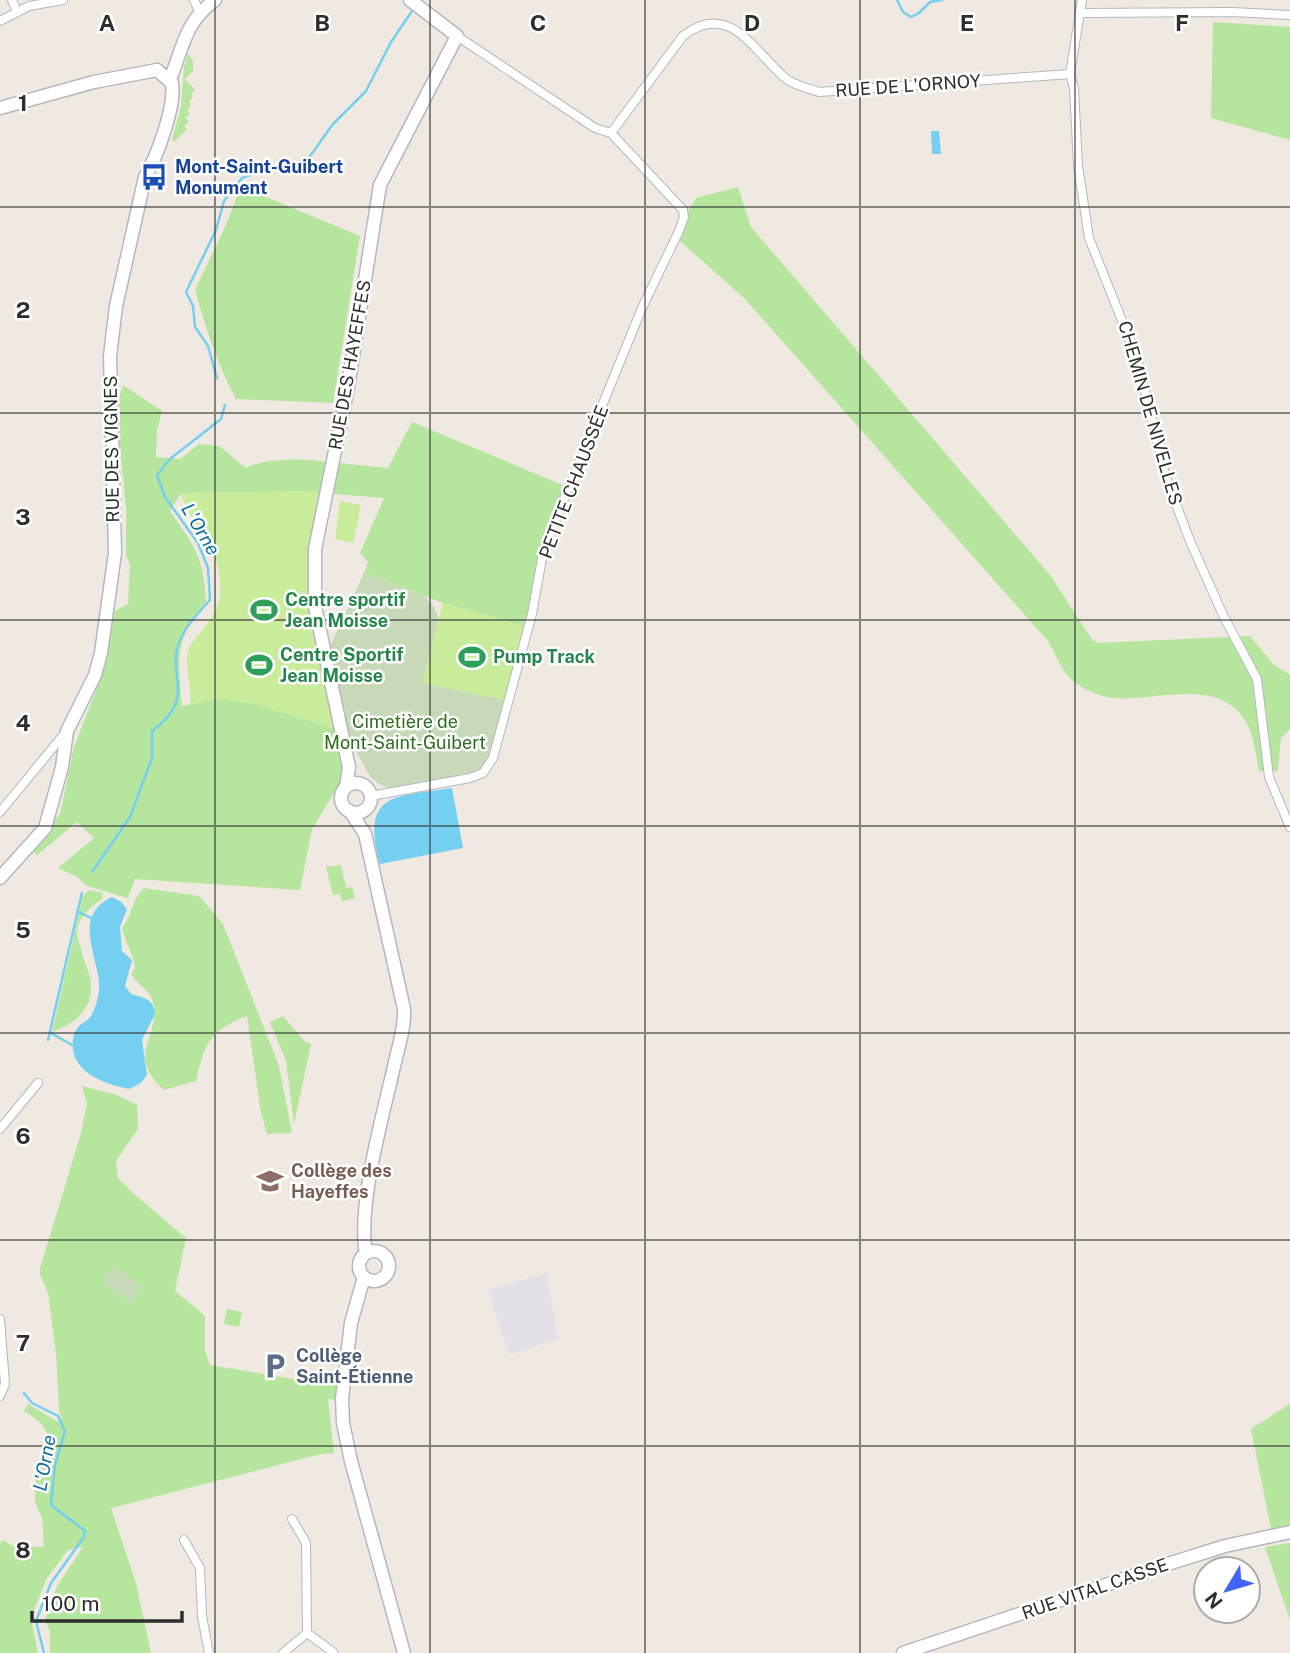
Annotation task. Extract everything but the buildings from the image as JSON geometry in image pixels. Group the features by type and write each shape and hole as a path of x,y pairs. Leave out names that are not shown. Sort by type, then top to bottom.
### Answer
{"street":[{"path":"12,0 17,12"},
{"path":"0,20 29,6 63,0"},
{"path":"0,108 94,82 157,70 181,46 197,6 215,0"},
{"path":"410,0 457,36 595,128 611,134"},
{"name":"CHEMIN DE NIVELLES","path":"1082,0 1070,74 1074,88 1084,209 1093,250 1137,358 1166,478 1190,541 1223,615 1257,679 1269,777 1290,827"},
{"path":"1081,13 1232,12 1290,15"},
{"name":"RUE DE L'ORNOY","path":"611,134 683,36 707,24 726,25 736,30 786,79 818,92 1070,74"},
{"name":"RUE DES HAYEFFES","path":"346,787 349,767 315,607 315,549 348,387 380,185 457,36"},
{"name":"RUE DES VIGNES","path":"0,812 67,731 95,676 103,643 114,553 110,356 119,293 145,177 152,164 173,99 170,79 181,46"},
{"path":"157,70 170,79"},
{"name":"PETITE CHAUSSÉE","path":"370,802 470,778 483,773 491,762 532,614 543,553 550,533 640,313 684,217 683,211 611,134"},
{"path":"0,878 45,828 62,767 67,731"},
{"name":"RUE DES HAYEFFES","path":"349,767 361,783"},
{"path":"365,834 340,800 346,787 354,783 361,783 370,802 365,834 404,1016 373,1166 365,1219 371,1252"},
{"path":"350,811 359,812 370,802"},
{"path":"0,1129 38,1083"},
{"path":"370,1280 358,1264 371,1252"},
{"path":"371,1252 387,1258 389,1266 387,1275 370,1280 353,1313 342,1399 345,1436 404,1653"},
{"path":"0,1318 5,1384 0,1396"},
{"path":"292,1519 306,1543 307,1633"},
{"name":"RUE VITAL CASSE","path":"903,1653 1225,1546 1290,1532"},
{"path":"184,1540 200,1568 202,1616 209,1653"},
{"path":"307,1633 333,1652"},
{"path":"283,1653 307,1633"}],"shaded area":[{"path":"547,1273 558,1339 509,1355 488,1290"}],"green space":[{"path":"1213,22 1290,27 1290,140 1211,118"},
{"path":"188,54 193,61 193,71 185,79 195,89 187,110 190,113 185,118 189,121 184,126 187,129 175,141 172,140 181,107 184,68"},
{"path":"738,187 751,227 1050,575 1091,638 1097,643 1250,636 1273,664 1290,675 1290,729 1281,738 1278,771 1259,771 1247,724 1236,709 1221,700 1186,694 1108,697 1084,688 1070,678 1048,641 745,299 680,241 682,224 696,198"},
{"path":"249,188 360,236 333,403 236,399 218,359 195,290 237,196"},
{"path":"123,385 162,411 157,430 156,457 180,459 199,444 219,446 246,468 263,462 285,460 325,462 320,491 181,493 170,511 197,553 203,574 206,602 188,627 180,651 182,706 216,699 253,703 335,729 344,777 312,829 300,890 135,879 128,898 87,886 76,876 58,868 94,838 77,822 37,855 31,850 60,814 74,747 105,667 115,611 128,604 130,565 126,555 126,508 120,448 119,398"},
{"path":"412,422 565,486 524,626 443,603 364,573 368,562 360,553 384,498 334,494 339,463 388,468"},
{"name":"Centre sportif Jean Moisse","path":"320,491 310,548 312,617 335,729 253,703 216,699 190,705 188,653 216,609 220,584 214,555 181,493"},
{"path":"340,501 361,505 353,543 335,539"},
{"name":"Cimetière de Mont-Saint-Guibert","path":"364,573 424,596 433,605 439,618 422,683 505,700 488,759 483,767 468,775 390,789 371,778 350,737 330,646"},
{"name":"Pump Track","path":"443,603 524,626 505,700 422,683"},
{"path":"341,865 346,888 352,887 355,898 342,901 340,894 333,895 326,867"},
{"path":"144,888 199,896 223,924 279,1066 292,1133 267,1134 261,1113 247,1016 224,1027 211,1040 202,1057 196,1081 164,1090 152,1077 145,1055 153,1023 152,999 131,974 135,968 122,928"},
{"path":"90,890 103,893 102,899 82,917 77,933 90,978 89,1002 74,1021 52,1032 83,896"},
{"path":"283,1016 305,1042 311,1044 294,1124 286,1061 270,1022"},
{"path":"82,1086 117,1095 137,1105 138,1129 116,1161 118,1178 186,1238 175,1291 205,1316 205,1350 210,1365 323,1384 334,1372 340,1376 337,1400 328,1399 334,1453 321,1454 111,1508 136,1583 151,1653 50,1653 50,1632 45,1620 57,1586 83,1547 68,1550 47,1578 31,1618 38,1653 0,1653 0,1543 3,1540 13,1546 44,1547 42,1519 35,1498 48,1440 46,1431 38,1421 24,1411 28,1404 58,1422 62,1419 48,1293 39,1272 81,1133 87,1104"},
{"path":"113,1266 142,1287 131,1303 102,1282"},
{"path":"227,1309 242,1312 239,1327 224,1324"},
{"path":"1290,1404 1290,1524 1271,1529 1251,1429"},
{"path":"1290,1543 1290,1620 1265,1547"}],"water":[{"path":"931,131 939,131 941,154 932,154"},
{"path":"452,788 463,848 380,864 375,840 375,823 379,810 399,797"},
{"path":"112,897 127,909 120,927 122,951 132,960 125,986 131,994 150,1002 155,1014 142,1040 147,1075 141,1083 129,1089 106,1082 84,1070 73,1049 75,1033 91,1016 99,993 99,979 90,940 92,916 99,906"}],"waterway":[{"path":"897,0 903,12 911,17 930,2 942,0"},
{"name":"L'Orne","path":"217,378 208,346 195,327 193,306 186,292 216,230 224,201 242,178 308,159 333,124 366,91 391,42 412,11"},
{"name":"L'Orne","path":"92,872 130,817 152,758 152,731 167,718 175,706 178,695 177,650 182,636 210,600 208,568 198,543 165,497 157,475 170,459 221,419 225,405"},
{"name":"L'Orne","path":"48,1040 82,893"},
{"path":"77,911 93,919"},
{"path":"51,1033 72,1045"},
{"name":"L'Orne","path":"24,1393 32,1403 58,1416 65,1431 55,1465 51,1505 85,1531 84,1537 51,1583 36,1621 44,1653"}],"place":[{"name":"Mont-Saint-Guibert Monument","path":"154,177"},
{"name":"Centre sportif Jean Moisse","path":"264,610"},
{"name":"Pump Track","path":"472,657"},
{"name":"Centre Sportif Jean Moisse","path":"259,665"},
{"name":"Collège des Hayeffes","path":"270,1181"},
{"name":"Collège Saint-Étienne","path":"275,1366"}]}
